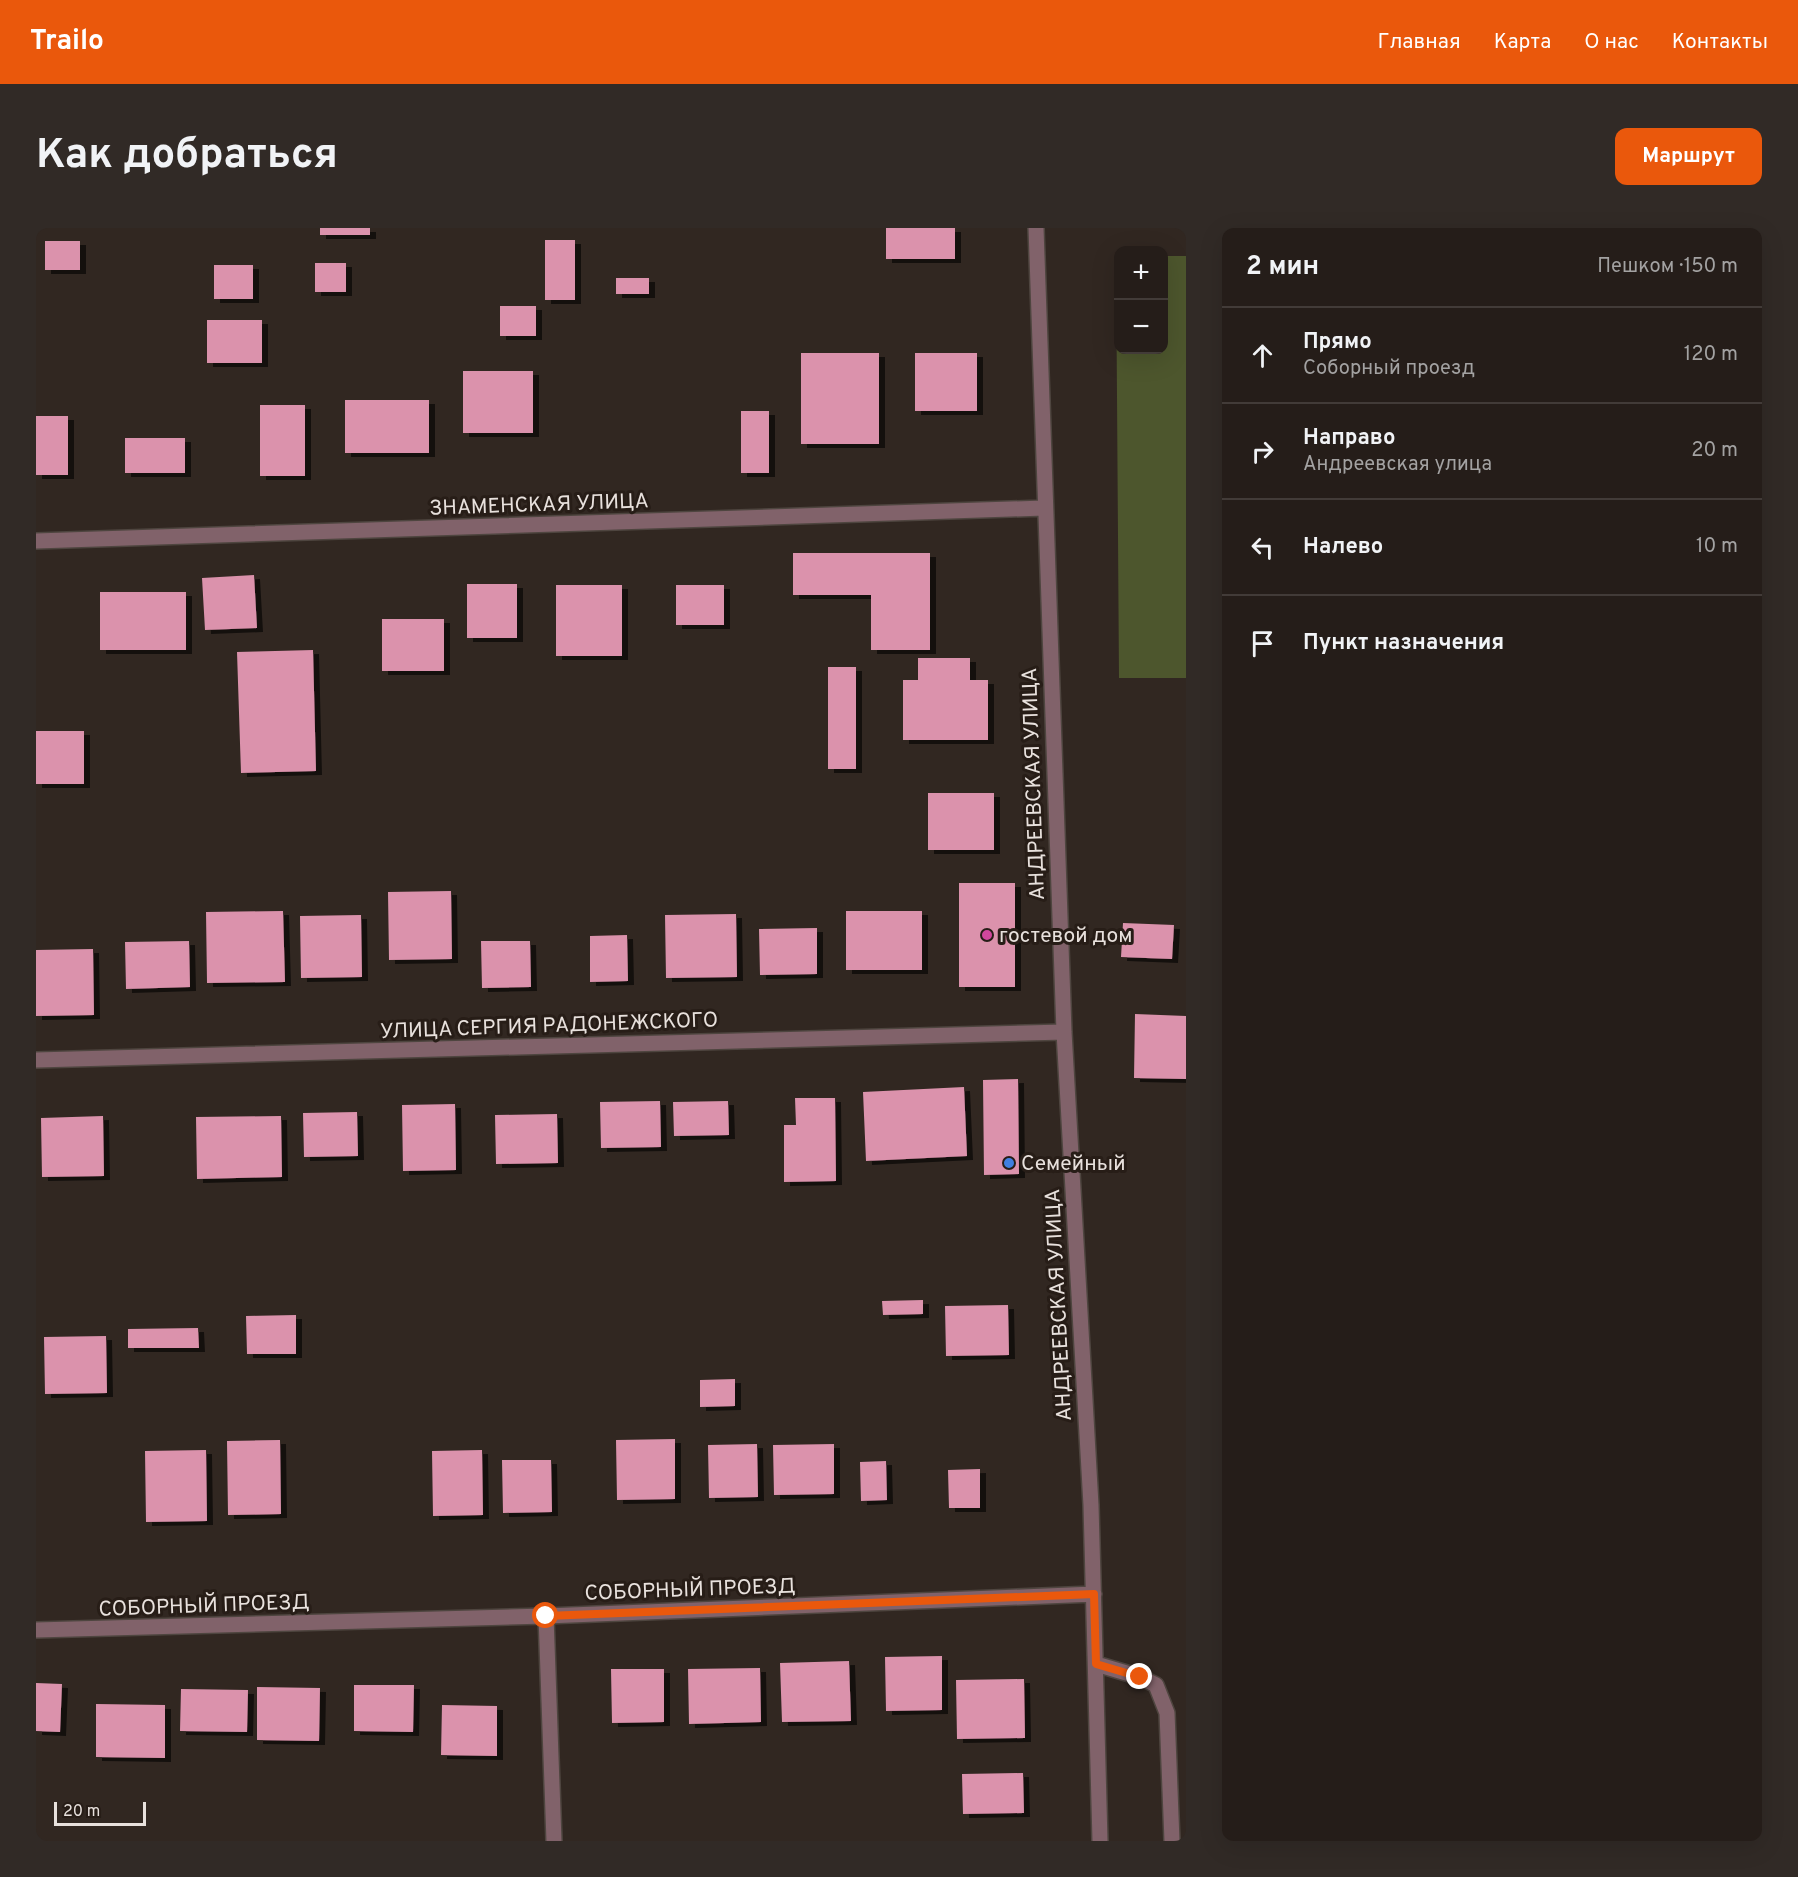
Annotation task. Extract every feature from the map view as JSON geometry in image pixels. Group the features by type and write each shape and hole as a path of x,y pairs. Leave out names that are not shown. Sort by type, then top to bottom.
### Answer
{"street":[{"name":"АНДРЕЕВСКАЯ УЛИЦА","path":"1036,228 1064,1032 1091,1505 1100,1841"},
{"name":"ЗНАМЕНСКАЯ УЛИЦА","path":"36,541 1044,508"},
{"name":"УЛИЦА СЕРГИЯ РАДОНЕЖСКОГО","path":"36,1060 1064,1032"},
{"name":"СОБОРНЫЙ ПРОЕЗД","path":"36,1630 546,1616 1094,1594"},
{"path":"546,1616 554,1841"},
{"path":"1096,1664 1140,1677 1156,1685 1167,1713 1172,1841"}],"green space":[{"path":"1168,256 1186,256 1186,678 1119,678 1117,354 1168,354"}],"building":[{"path":"320,228 370,228 370,235 320,235"},
{"path":"886,228 955,228 955,259 886,259"},
{"path":"545,240 575,240 575,300 545,300"},
{"path":"45,241 80,241 80,270 45,270"},
{"path":"315,263 346,263 346,292 315,292"},
{"path":"214,265 253,265 253,299 214,299"},
{"path":"616,278 649,278 649,294 616,294"},
{"path":"500,306 536,306 536,336 500,336"},
{"path":"207,320 262,320 262,363 207,363"},
{"path":"801,353 879,353 879,444 801,444"},
{"path":"915,353 977,353 977,411 915,411"},
{"path":"463,371 533,371 533,433 463,433"},
{"path":"345,400 429,400 429,453 345,453"},
{"path":"260,405 305,405 305,476 260,476"},
{"path":"741,411 769,411 769,473 741,473"},
{"path":"36,416 68,416 68,475 36,475"},
{"path":"125,438 185,438 185,473 125,473"},
{"path":"793,553 930,553 930,650 871,650 871,595 793,595"},
{"path":"254,575 257,628 205,630 202,578"},
{"path":"467,584 517,584 517,638 467,638"},
{"path":"556,585 622,585 622,656 556,656"},
{"path":"676,585 724,585 724,625 676,625"},
{"path":"100,592 186,592 186,650 100,650"},
{"path":"382,619 444,619 444,671 382,671"},
{"path":"313,650 316,771 241,773 237,652"},
{"path":"918,658 970,658 970,680 988,680 988,740 903,740 903,680 918,680"},
{"path":"828,667 856,667 856,769 828,769"},
{"path":"36,731 84,731 84,784 36,784"},
{"path":"928,793 994,793 994,850 928,850"},
{"name":"гостевой дом","path":"959,883 1015,883 1015,987 959,987"},
{"path":"451,891 452,959 389,960 388,892"},
{"path":"283,911 285,982 207,983 206,912"},
{"path":"846,911 922,911 922,970 846,970"},
{"path":"736,914 737,977 666,978 665,915"},
{"path":"361,915 362,977 301,978 300,916"},
{"path":"1123,923 1174,925 1172,959 1121,957"},
{"path":"817,928 817,974 760,975 759,929"},
{"path":"627,935 628,981 590,982 590,936"},
{"path":"189,941 190,987 126,989 125,942"},
{"path":"481,941 530,941 531,987 482,988"},
{"path":"93,949 94,1015 36,1016 36,950"},
{"path":"1135,1014 1186,1016 1186,1079 1134,1078"},
{"path":"1018,1079 1019,1174 984,1175 983,1080"},
{"path":"964,1087 967,1156 866,1161 863,1092"},
{"path":"795,1098 835,1098 836,1181 784,1182 784,1125 796,1125"},
{"path":"660,1101 661,1147 601,1148 600,1102"},
{"path":"728,1101 729,1135 674,1136 673,1102"},
{"path":"455,1104 456,1170 403,1171 402,1105"},
{"path":"357,1112 358,1156 304,1157 303,1113"},
{"path":"557,1114 558,1163 496,1164 495,1115"},
{"path":"103,1116 104,1176 42,1177 41,1118"},
{"path":"281,1116 282,1177 197,1179 196,1117"},
{"path":"923,1300 923,1314 883,1315 882,1301"},
{"path":"1008,1305 1009,1355 946,1356 945,1306"},
{"path":"296,1315 296,1354 247,1354 246,1316"},
{"path":"198,1328 199,1348 128,1348 128,1329"},
{"path":"106,1336 107,1393 45,1394 44,1337"},
{"path":"735,1379 735,1406 700,1407 700,1380"},
{"path":"675,1439 675,1499 617,1500 616,1440"},
{"path":"280,1440 281,1514 228,1515 227,1441"},
{"path":"757,1444 758,1497 709,1498 708,1445"},
{"path":"834,1444 834,1494 774,1495 773,1445"},
{"path":"206,1450 207,1521 146,1522 145,1451"},
{"path":"482,1450 483,1515 433,1516 432,1451"},
{"path":"502,1460 551,1460 552,1512 503,1513"},
{"path":"886,1461 887,1500 861,1501 860,1462"},
{"path":"980,1469 980,1508 949,1508 948,1470"},
{"path":"942,1656 942,1710 886,1711 885,1657"},
{"path":"849,1661 851,1721 782,1722 780,1663"},
{"path":"760,1668 761,1722 689,1724 688,1669"},
{"path":"611,1669 664,1669 664,1722 612,1723"},
{"path":"1024,1679 1025,1738 957,1739 956,1680"},
{"path":"36,1683 62,1684 60,1732 36,1731"},
{"path":"354,1685 414,1685 413,1732 354,1731"},
{"path":"257,1687 320,1688 319,1741 257,1740"},
{"path":"181,1689 248,1690 247,1732 180,1731"},
{"path":"96,1704 165,1705 165,1758 96,1757"},
{"path":"442,1705 497,1706 497,1756 441,1755"},
{"path":"1023,1773 1024,1813 963,1814 962,1774"}],"place":[{"name":"гостевой дом","path":"987,935"},
{"name":"Семейный","path":"1009,1163"}],"route":[{"path":"546,1616 1094,1594 1096,1664 1140,1677"}]}
